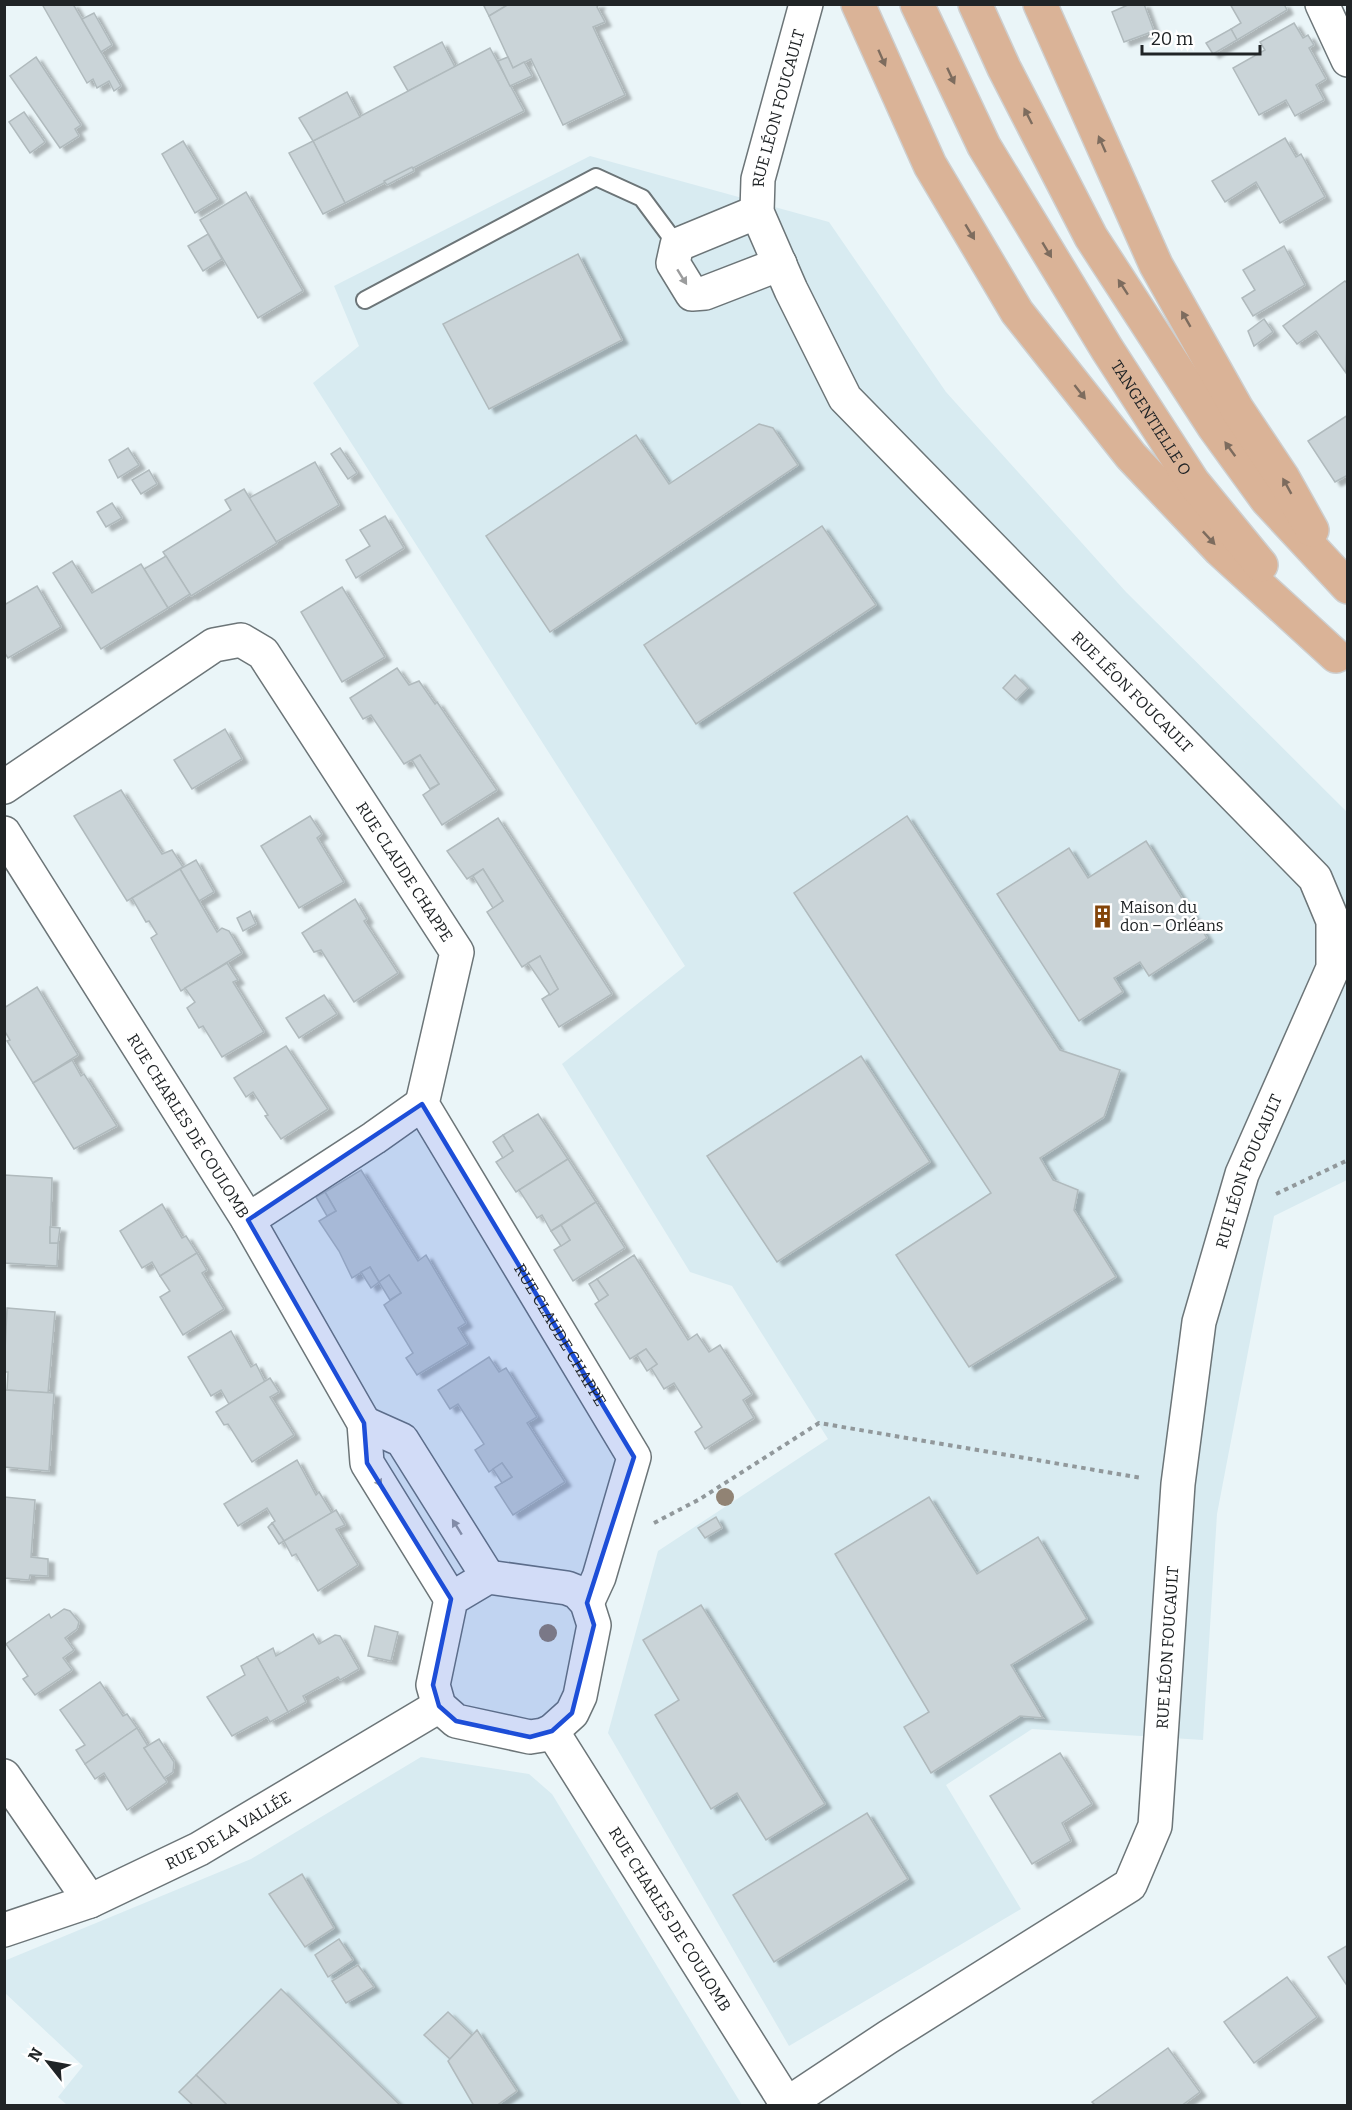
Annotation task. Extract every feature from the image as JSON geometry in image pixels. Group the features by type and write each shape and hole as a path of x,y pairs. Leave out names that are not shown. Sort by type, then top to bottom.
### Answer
{"main road":[{"path":"858,4 930,165 1017,312 1131,456 1220,550 1342,662"},
{"name":"TANGENTIELLE O","path":"917,4 984,146 1107,349 1193,482 1342,662"},
{"path":"975,4 1004,68 1091,237 1202,409 1267,500 1342,580"},
{"path":"1040,4 1156,265 1237,409 1283,478 1342,580"}],"street":[{"name":"RUE LÉON FOUCAULT","path":"788,2105 898,2031 1130,1885 1155,1826 1178,1484 1199,1322 1242,1174 1333,968 1333,921 1315,878 845,398 757,212 758,179 806,4"},
{"path":"1322,4 1347,60"},
{"name":"RUE LÉON FOUCAULT","path":"677,245 757,212"},
{"path":"677,245 673,263 693,294 705,293 780,264"},
{"name":"RUE CLAUDE CHAPPE","path":"4,787 214,645 241,640 263,653 457,952 422,1104 634,1457 599,1577 587,1603"},
{"name":"RUE CHARLES DE COULOMB","path":"4,833 248,1220 364,1423 367,1463 451,1599"},
{"path":"248,1220 422,1104"},
{"path":"364,1423 402,1440 488,1576"},
{"path":"488,1576 567,1588 577,1592 587,1603 594,1625 580,1696 572,1713 552,1731 543,1735 530,1737 456,1721 439,1706 433,1685 451,1599 488,1576"},
{"name":"RUE DE LA VALLÉE","path":"4,1930 90,1901 199,1849 439,1706"},
{"name":"RUE CHARLES DE COULOMB","path":"552,1731 788,2105"},
{"path":"4,1776 90,1901"}],"lane":[{"path":"365,300 596,177 642,198 677,245"}],"path":[{"path":"608,1546 700,1499 819,1424 1178,1484"}],"highlighted area":[{"path":"422,1104 634,1457 587,1603 594,1625 572,1713 552,1731 530,1737 456,1721 439,1706 433,1685 451,1599 367,1463 364,1423 248,1220"}],"shaded area":[{"path":"590,156 829,222 946,392 1126,592 1347,812 1347,1180 1274,1216 1217,1514 1203,1740 1032,1729 946,1785 1021,1909 789,2046 608,1733 658,1551 828,1439 732,1286 690,1272 562,1064 685,966 313,383 359,346 334,286"},
{"path":"421,1757 529,1774 552,1794 742,2105 67,2105 58,2097 83,2066 5,1993 4,1961 251,1859"}],"building":[{"path":"42,4 73,4 121,86 114,91 109,81 97,88 93,79 87,83"},
{"path":"509,4 489,16 484,6"},
{"path":"509,4 599,4 597,7 605,22 593,27 625,95 563,125 531,59 513,68 489,16"},
{"path":"1130,4 1144,4 1154,31 1124,42 1112,12"},
{"path":"1230,4 1284,4 1287,10 1237,40 1231,29 1241,23"},
{"path":"94,13 112,45 101,52 82,19"},
{"path":"1294,23 1303,38 1308,35 1314,45 1309,48 1326,79 1316,85 1324,100 1295,116 1286,100 1259,115 1233,68 1265,50 1260,42"},
{"path":"1231,29 1237,40 1213,54 1206,43"},
{"path":"442,42 455,67 408,91 394,67"},
{"path":"490,48 524,111 345,203 313,141"},
{"path":"36,57 81,125 75,129 79,136 60,148 10,76"},
{"path":"508,57 513,68 524,62 532,76 510,86 498,61"},
{"path":"347,92 360,117 313,141 299,118"},
{"path":"24,112 45,142 30,153 9,122"},
{"path":"1285,138 1296,157 1301,154 1325,197 1280,223 1256,182 1225,202 1212,181"},
{"path":"183,141 218,199 195,213 162,154"},
{"path":"313,141 345,203 323,214 289,153"},
{"path":"412,167 414,171 387,185 384,181"},
{"path":"246,192 303,291 258,318 200,220"},
{"path":"208,234 222,259 203,271 188,246"},
{"path":"1284,246 1305,285 1253,316 1242,298 1255,290 1243,270"},
{"path":"578,254 622,340 489,409 443,324"},
{"path":"1345,281 1348,284 1346,373 1316,331 1297,344 1283,326"},
{"path":"1264,319 1273,332 1254,346 1248,331"},
{"path":"1348,415 1348,475 1335,482 1308,441"},
{"path":"759,424 773,428 798,465 550,632 486,536 636,435 669,484"},
{"path":"128,448 139,465 118,478 109,460"},
{"path":"340,448 357,473 348,479 331,454"},
{"path":"315,462 339,505 276,542 249,498"},
{"path":"149,470 157,484 141,494 132,480"},
{"path":"244,489 277,543 191,596 163,552 231,510 225,500"},
{"path":"112,503 122,518 106,527 97,512"},
{"path":"385,516 404,548 356,578 346,560 370,546 360,530"},
{"path":"822,526 876,605 696,724 644,645"},
{"path":"166,556 190,594 168,608 144,569"},
{"path":"72,561 92,593 141,564 168,608 101,649 53,573"},
{"path":"37,586 61,627 8,658 4,652 4,605"},
{"path":"342,587 385,657 342,682 301,612"},
{"path":"397,668 409,685 419,681 435,704 437,702 497,790 442,825 423,795 439,784 420,755 404,764 371,715 363,719 350,698"},
{"path":"1015,675 1028,688 1016,700 1003,688"},
{"path":"225,729 242,759 192,789 174,760"},
{"path":"420,755 439,784 430,789 412,760"},
{"path":"121,790 162,854 172,850 183,867 127,901 74,816"},
{"path":"310,816 322,834 317,838 344,882 299,908 261,846"},
{"path":"907,816 1060,1050 1120,1070 1104,1117 1040,1158 1053,1180 1078,1190 1074,1210 1116,1277 969,1367 896,1255 991,1193 794,893"},
{"path":"498,818 612,994 559,1027 542,999 558,989 540,956 522,967 487,912 503,901 483,869 467,879 447,851"},
{"name":"Maison du don – Orléans","path":"1146,841 1207,938 1149,976 1140,962 1114,978 1123,992 1079,1021 997,894 1069,848 1088,878"},
{"path":"196,860 214,892 199,901 180,869"},
{"path":"180,869 217,932 222,928 229,931 242,953 181,991 151,938 157,934 149,921 146,922 132,898"},
{"path":"483,869 503,901 493,908 473,876"},
{"path":"355,899 367,919 364,921 398,973 354,1002 321,950 314,952 302,933"},
{"path":"250,911 256,924 243,931 237,918"},
{"path":"540,956 558,989 550,995 528,963"},
{"path":"227,963 238,980 233,982 264,1032 222,1057 203,1026 199,1028 187,1008 195,1002 185,988"},
{"path":"37,987 78,1055 33,1083 7,1041 10,1040 4,1030 4,1008"},
{"path":"324,995 337,1014 299,1038 286,1018"},
{"path":"286,1046 328,1109 281,1139 265,1116 268,1115 253,1092 246,1097 234,1078"},
{"path":"861,1056 930,1162 777,1262 707,1156"},
{"path":"72,1060 81,1076 84,1074 117,1126 74,1149 33,1083"},
{"path":"538,1114 568,1159 516,1192 496,1162 513,1151 503,1135"},
{"path":"503,1135 513,1151 503,1158 493,1142"},
{"path":"568,1159 596,1202 551,1231 542,1215 537,1218 519,1190"},
{"path":"361,1170 418,1261 426,1255 466,1323 458,1328 468,1344 417,1375 406,1358 413,1353 384,1305 401,1293 389,1275 379,1282 370,1267 352,1278 339,1251 319,1221 336,1211 325,1192"},
{"path":"4,1175 52,1178 50,1243 58,1243 57,1266 4,1263"},
{"path":"325,1192 336,1211 327,1216 316,1197"},
{"path":"596,1202 625,1248 573,1281 554,1250 570,1240 561,1225"},
{"path":"162,1204 182,1238 186,1236 197,1253 160,1276 152,1262 142,1268 120,1231"},
{"path":"561,1225 570,1240 561,1246 551,1231"},
{"path":"50,1227 60,1228 58,1243 50,1243"},
{"path":"197,1253 207,1270 202,1273 224,1309 183,1335 160,1297 170,1291 160,1276"},
{"path":"634,1255 688,1340 697,1334 709,1352 720,1345 752,1394 743,1400 754,1418 705,1449 695,1432 702,1427 674,1383 664,1389 651,1368 657,1364 646,1349 630,1359 595,1304 608,1295 597,1279"},
{"path":"370,1267 379,1282 371,1288 361,1272"},
{"path":"389,1275 401,1293 390,1300 379,1282"},
{"path":"597,1279 608,1295 599,1301 589,1284"},
{"path":"7,1308 55,1312 48,1393 7,1390 8,1372 4,1372"},
{"path":"231,1331 251,1367 256,1364 265,1382 229,1404 221,1390 211,1396 188,1357"},
{"path":"646,1349 657,1364 647,1371 637,1355"},
{"path":"489,1357 499,1372 506,1368 537,1417 527,1423 565,1482 513,1515 495,1487 512,1477 502,1463 489,1472 475,1450 484,1444 458,1404 450,1409 438,1390"},
{"path":"270,1378 279,1392 270,1397 294,1435 252,1462 228,1424 224,1425 216,1412"},
{"path":"5,1390 54,1393 49,1471 4,1467"},
{"path":"297,1460 316,1495 319,1492 332,1513 284,1541 272,1523 275,1521 267,1508 238,1526 224,1504"},
{"path":"502,1463 512,1477 502,1483 493,1469"},
{"path":"4,1497 35,1500 31,1557 48,1559 48,1576 30,1575 29,1580 4,1578"},
{"path":"929,1497 977,1574 1038,1537 1087,1619 1011,1665 1043,1718 1020,1716 931,1773 904,1727 929,1712 835,1554"},
{"path":"336,1510 345,1525 336,1529 358,1565 318,1591 296,1554 292,1556 284,1541"},
{"path":"716,1517 722,1528 705,1538 698,1528"},
{"path":"272,1523 284,1541 279,1544 268,1527"},
{"path":"701,1605 825,1804 766,1840 737,1793 711,1809 655,1715 679,1700 643,1640"},
{"path":"64,1609 70,1611 79,1622 77,1629 65,1638 74,1650 63,1658 72,1670 35,1695 23,1679 28,1676 6,1644 49,1614 51,1618"},
{"path":"375,1626 398,1632 391,1661 368,1656"},
{"path":"313,1634 319,1644 335,1635 340,1636 359,1669 340,1680 338,1677 303,1696 306,1702 288,1712 257,1657 273,1648 276,1656"},
{"path":"257,1657 288,1712 270,1722 267,1717 232,1736 207,1697 245,1675 241,1666"},
{"path":"100,1682 123,1716 127,1714 137,1728 85,1764 76,1750 85,1745 60,1710"},
{"path":"137,1728 148,1746 144,1748 167,1782 127,1810 104,1773 95,1779 85,1764"},
{"path":"159,1739 174,1762 173,1772 164,1778 144,1748"},
{"path":"1060,1753 1092,1804 1062,1823 1071,1841 1032,1864 990,1796"},
{"path":"867,1813 908,1879 774,1962 733,1895"},
{"path":"302,1874 334,1928 305,1947 269,1894"},
{"path":"339,1939 353,1960 328,1977 315,1955"},
{"path":"1348,1945 1348,1987 1328,1957"},
{"path":"358,1965 374,1987 346,2003 332,1981"},
{"path":"1287,1977 1317,2017 1254,2063 1224,2022"},
{"path":"281,1989 401,2106 228,2106 196,2075"},
{"path":"448,2012 472,2035 450,2059 424,2035"},
{"path":"477,2030 517,2091 496,2106 474,2106 448,2061"},
{"path":"1168,2048 1200,2092 1181,2106 1096,2106 1092,2102"},
{"path":"196,2075 228,2106 194,2106 179,2092"}],"place":[{"name":"Maison du don – Orléans","path":"1102,916"}]}
